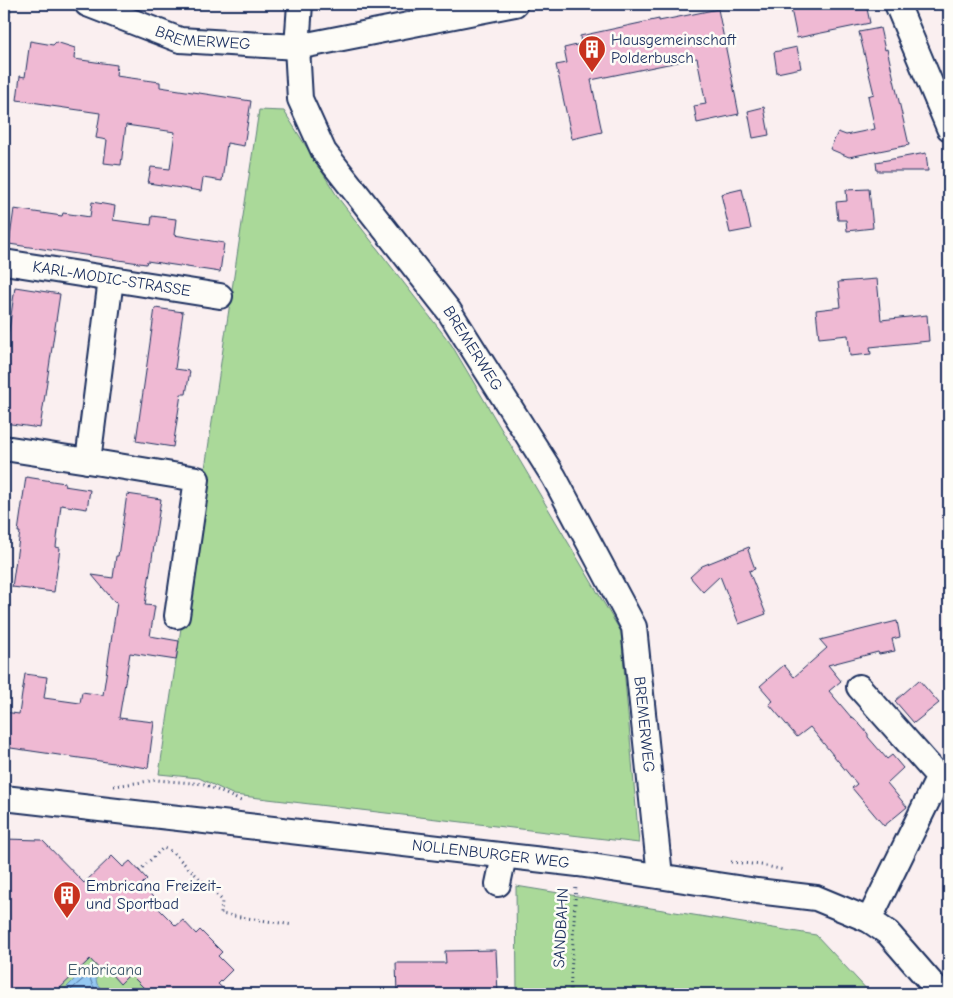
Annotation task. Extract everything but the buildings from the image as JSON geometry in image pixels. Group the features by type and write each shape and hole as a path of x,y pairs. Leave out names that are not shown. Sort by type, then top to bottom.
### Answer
{"street":[{"name":"BREMERWEG","path":"87,4 180,40 297,48 300,98 324,152 449,311 554,477 634,627 660,876"},
{"path":"300,4 297,48 515,4"},
{"path":"897,4 949,128"},
{"name":"KARL-MODIC-STRASSE","path":"4,262 220,296"},
{"path":"88,462 111,279"},
{"path":"4,448 197,479 177,616"},
{"path":"859,687 944,776 869,920"},
{"name":"NOLLENBURGER WEG","path":"4,798 168,816 299,844 504,856 578,864 816,898 869,920 888,933 941,994"},
{"path":"498,884 504,856"}],"path":[{"path":"4,56 11,4"},
{"path":"139,871 163,848 171,851 222,900 221,914 293,925"},
{"name":"SANDBAHN","path":"570,994 578,864"}],"green space":[{"path":"259,110 284,111 339,199 451,344 621,632 639,843 234,795 199,778 159,774"},
{"path":"516,886 816,935 871,994 517,994"},
{"name":"Embricana","path":"110,941 163,994 23,994 53,971"}],"water":[{"path":"89,967 95,974 97,984 102,990 101,994 64,994 62,992 74,980 72,977 77,972 80,975"}],"place":[{"name":"Hausgemeinschaft Polderbusch","path":"592,73"},
{"name":"Embricana Freizeit- und Sportbad","path":"67,919"}]}
